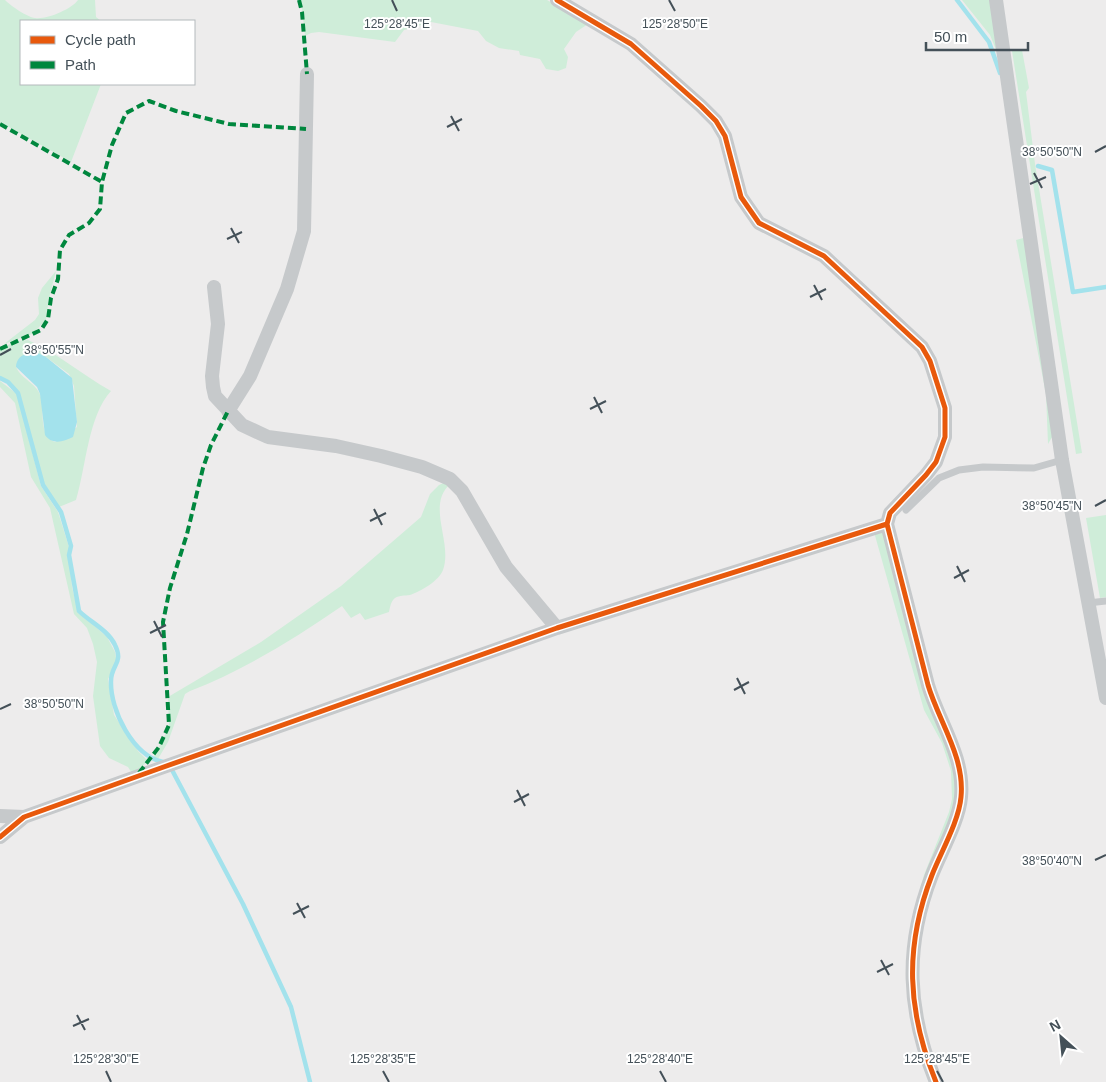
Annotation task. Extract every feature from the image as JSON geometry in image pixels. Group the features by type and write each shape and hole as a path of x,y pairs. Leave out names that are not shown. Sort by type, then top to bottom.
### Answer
{"street":[{"path":"557,0 631,44 701,106 716,121 725,136 742,197 759,223 824,256 922,347 930,361 945,408 946,437 936,462 890,513 887,524 928,685 935,708 958,757 962,785 956,816 929,884 918,920 913,952 911,978 916,1021 936,1082"},
{"path":"996,0 1062,460 1106,698"},
{"path":"228,411 250,376 288,289 304,231 307,74"},
{"path":"214,287 218,324 212,376 216,396 242,425 268,437 336,446 422,466 450,479 462,491 506,567 557,628"},
{"path":"0,837 24,817 557,628 887,524"},
{"path":"0,816 24,817"}],"lane":[{"path":"906,510 938,478 959,470 1034,468 1062,460"},
{"path":"1088,603 1106,601"}],"green space":[{"path":"0,0 5,0 28,16 40,18 52,16 65,10 78,0 95,0 96,17 100,20 20,20 20,85 101,85 71,162 0,122"},
{"path":"301,0 547,0 588,24 576,32 564,49 568,57 566,68 558,71 546,69 540,59 520,55 519,51 499,48 486,41 478,31 431,22 404,30 395,42 319,32 305,36"},
{"path":"962,0 990,0 997,52 990,35"},
{"path":"1022,50 1029,88 1026,92 1035,164 1082,453 1076,454 1012,51"},
{"path":"1027,237 1055,432 1048,444 1046,394 1016,240"},
{"path":"56,271 46,320 32,334 4,344 35,320 39,314 38,298 42,288"},
{"path":"28,340 39,345 111,391 103,402 92,428 76,500 59,507 44,484 19,392 8,381 0,377 0,350 15,341","holes":["46,357 69,374 74,386 77,427 55,442 46,435 44,429 39,392 16,367"]},
{"path":"0,381 17,394 41,486 58,512 69,547 72,587 78,611 107,637 115,652 117,663 108,679 114,715 138,751 148,761 133,775 128,767 109,758 100,746 93,696 97,662 93,644 87,628 74,614 50,508 31,477 15,403 0,387"},
{"path":"448,481 450,484 443,493 440,503 445,559 443,570 438,578 410,595 395,598 389,612 365,620 360,613 351,618 342,606 268,653 230,674 185,694 168,742 158,759 153,758 169,727 168,697 261,642 341,586 421,517 430,494 439,485"},
{"path":"1106,515 1106,597 1100,598 1086,518"},
{"path":"882,530 954,756 959,799 912,920 924,875 949,812 952,799 951,771 942,743 924,710 874,532"}],"water":[{"path":"36,352 46,357 72,378 77,422 73,437 58,442 51,440 45,435 40,394 37,387 16,367 20,357"}],"waterway":[{"path":"957,0 989,42 1000,73"},
{"path":"1038,166 1052,170 1073,292 1106,287"},
{"path":"0,378 8,382 18,393 43,485 61,512 71,546 69,555 79,611 108,635 115,645 118,660 111,681 114,705 119,718 125,730 142,751 152,758 163,762"},
{"path":"172,770 243,904 291,1007 310,1082"}],"marked path":[{"path":"299,0 302,12 307,74"},
{"path":"0,349 41,330 48,319 51,298 58,279 60,250 69,235 89,223 100,209 102,182 112,145 126,113 149,101 176,111 229,124 306,129"},
{"path":"0,124 102,182"},
{"path":"139,773 159,747 169,725 163,622 170,588 187,534 203,468 211,445 228,411"}],"cycle path":[{"path":"557,0 631,44 701,106 716,121 725,136 741,197 759,223 824,256 922,347 930,361 945,408 945,437 936,462 890,513 887,524 928,685 955,754 961,782 960,806 923,902 913,953 913,979 919,1030 936,1082"},
{"path":"0,837 24,817 557,628 887,524"}]}
